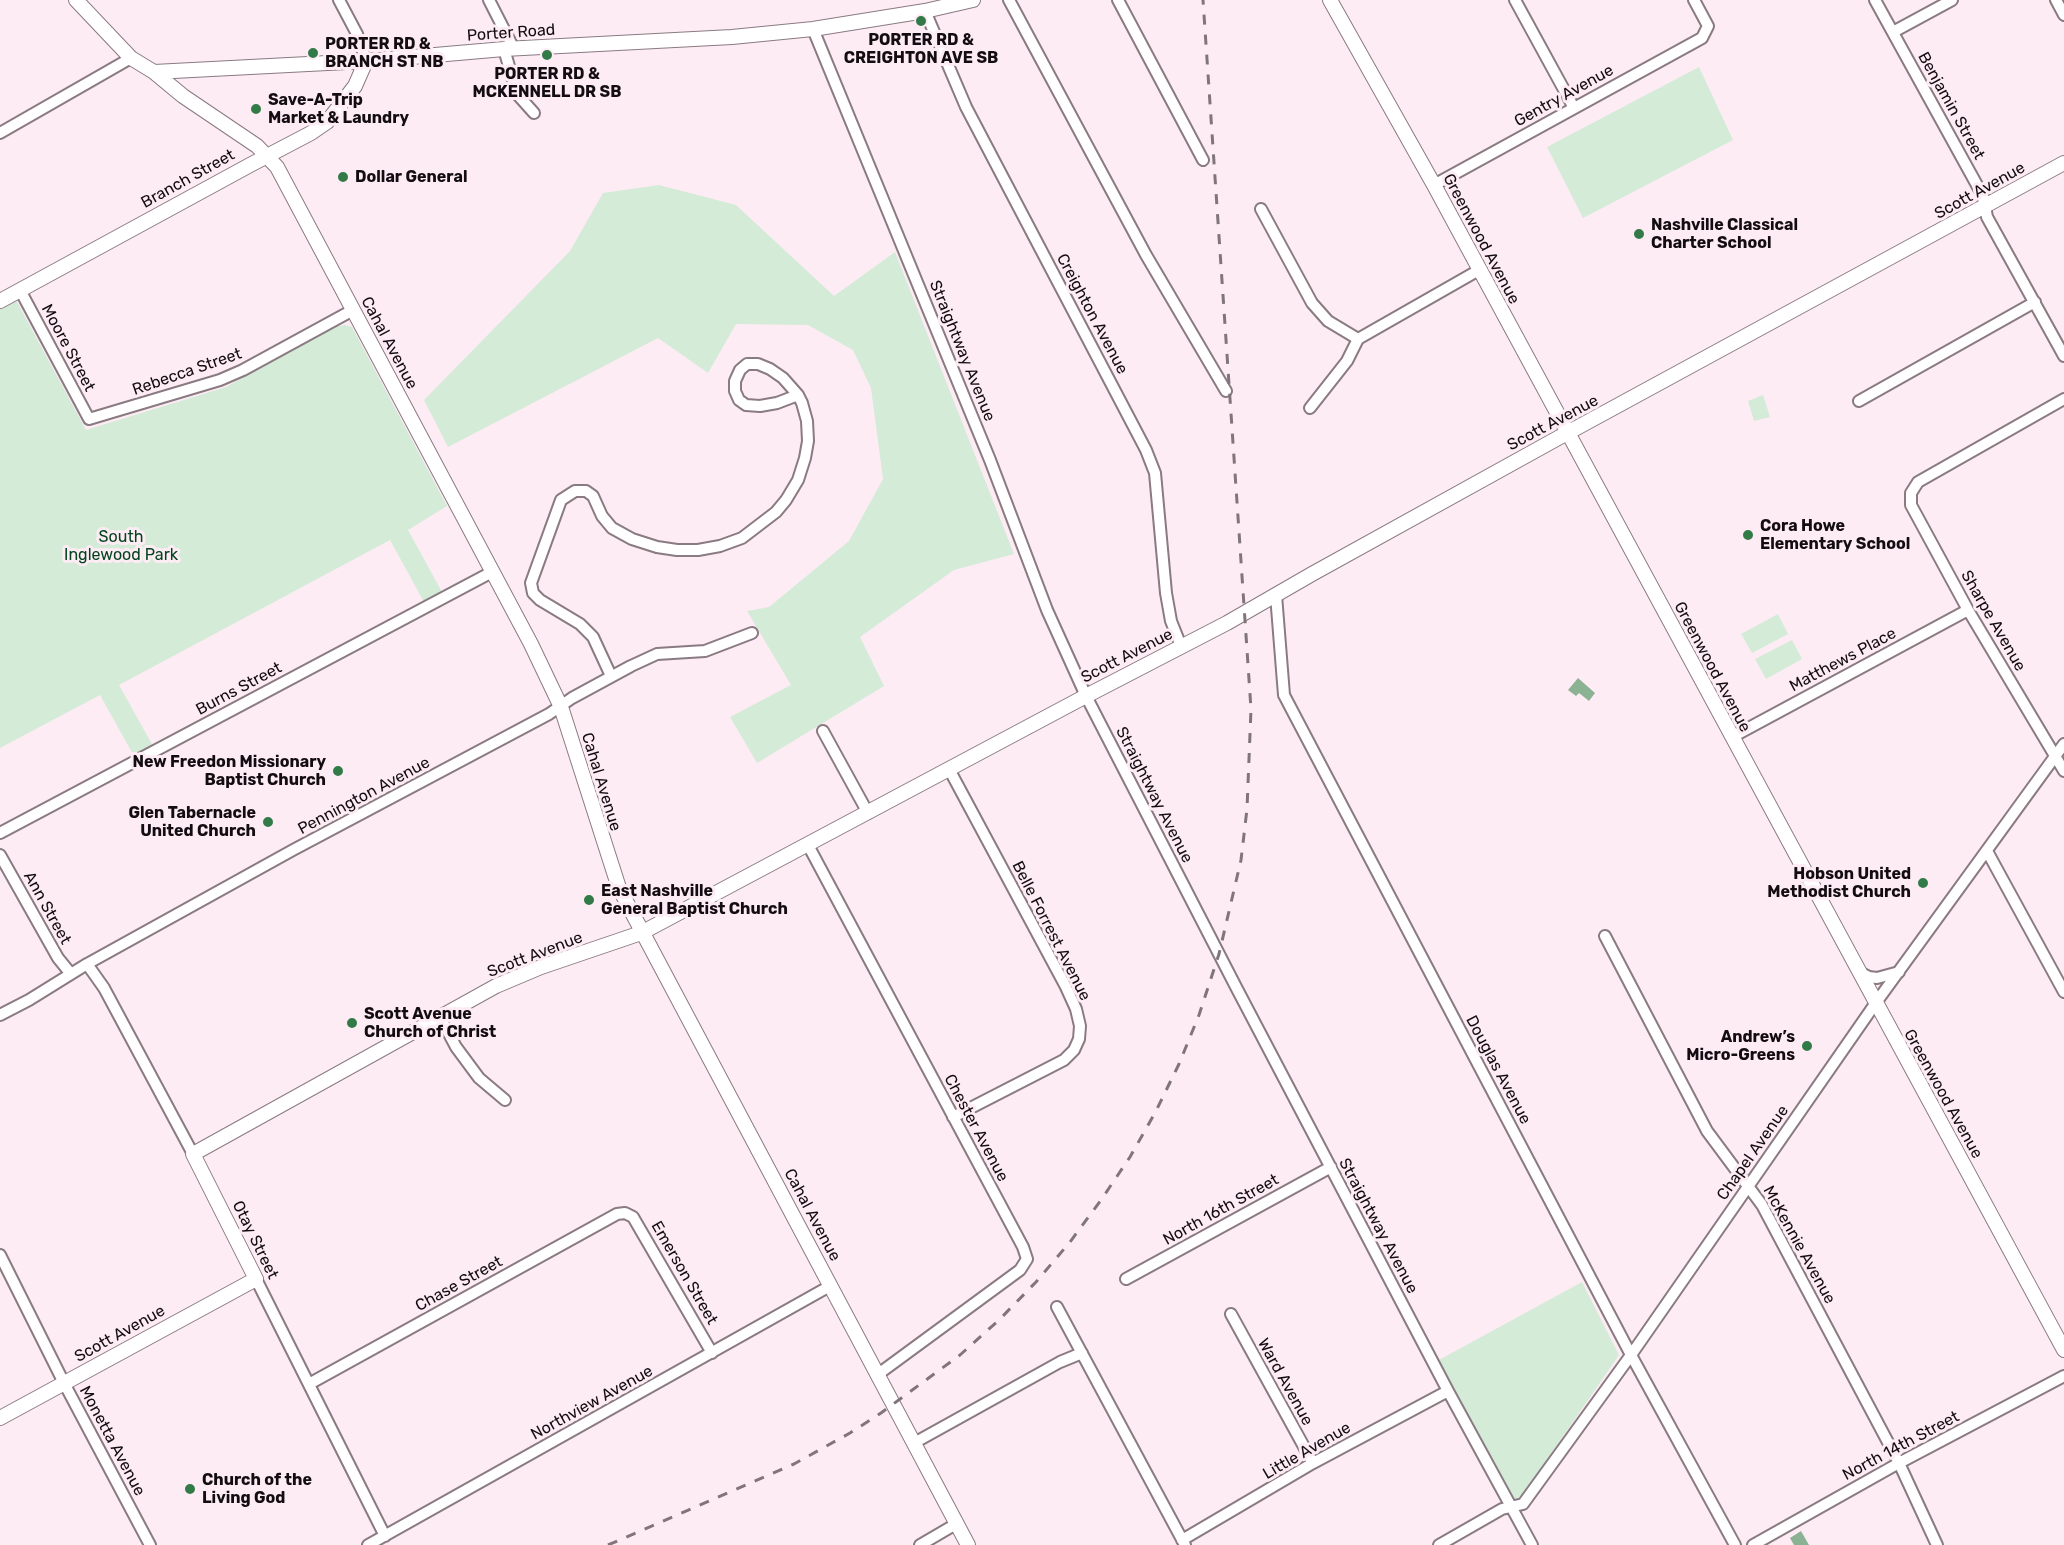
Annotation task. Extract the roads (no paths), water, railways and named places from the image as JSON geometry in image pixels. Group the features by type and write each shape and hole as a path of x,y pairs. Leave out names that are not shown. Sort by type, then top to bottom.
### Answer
{"street":[{"path":"76,0 132,58 154,72"},
{"path":"339,0 357,34 366,61"},
{"path":"489,0 509,49 517,94 534,113"},
{"name":"Porter Road","path":"154,72 366,61 509,49 732,37 813,29 925,11 973,0"},
{"path":"1009,0 1146,255 1226,391"},
{"path":"1118,0 1203,160"},
{"name":"Greenwood Avenue","path":"1330,0 1434,185 2064,1350"},
{"path":"1515,0 1574,108"},
{"name":"Gentry Avenue","path":"1434,185 1702,38 1708,26 1694,0"},
{"name":"Benjamin Street","path":"1875,0 1983,196 1987,217 2064,356"},
{"path":"1893,32 1952,0"},
{"path":"2056,0 2064,15"},
{"name":"Creighton Avenue","path":"925,11 966,107 1146,450 1155,473 1166,592 1171,621 1181,646"},
{"name":"Straightway Avenue","path":"813,29 990,460 1047,610 1086,696 1448,1391 1532,1545"},
{"path":"0,133 132,58"},
{"name":"Branch Street","path":"0,301 309,135 327,122 355,86 366,61"},
{"name":"Cahal Avenue","path":"154,72 183,96 258,146 277,167 531,644 561,706 608,860 641,933 968,1545"},
{"name":"Scott Avenue","path":"194,1154 496,986 541,967 641,933 1227,623 2064,163"},
{"path":"1260,209 1312,303 1328,321 1358,339"},
{"path":"1310,408 1347,361 1358,339 1479,270"},
{"name":"Moore Street","path":"20,290 89,419"},
{"path":"1859,400 2035,302"},
{"name":"Rebecca Street","path":"89,419 220,380 243,370 353,310"},
{"path":"611,676 593,637 580,624 540,600 533,593 531,583 561,500 575,491 586,491 593,496 602,516 612,528 632,539 657,547 698,550 720,546 742,537 776,512 798,480 808,441 807,422 798,395 783,378 758,364 747,364 740,370 735,381 735,391 746,405 760,406 777,403 798,395"},
{"name":"Sharpe Avenue","path":"2064,399 1918,482 1911,493 1911,505 1968,610 2064,771"},
{"name":"Burns Street","path":"0,833 492,572"},
{"name":"Douglas Avenue","path":"1276,596 1284,695 1631,1355 1735,1545"},
{"name":"Matthews Place","path":"1731,737 1968,610"},
{"name":"Pennington Avenue","path":"0,1015 87,964 561,706 611,676 657,654 705,651 752,633"},
{"path":"823,731 868,813"},
{"name":"Chapel Avenue","path":"1439,1545 1502,1509 1522,1504 1631,1355 1875,1004 2064,744"},
{"name":"Belle Forrest Avenue","path":"949,769 1066,987 1080,1026 1079,1039 1074,1050 1064,1060 953,1118"},
{"name":"Chester Avenue","path":"808,845 1023,1247 1027,1259 1020,1270 877,1375"},
{"path":"1987,851 2064,992"},
{"name":"Ann Street","path":"0,855 58,958 71,974"},
{"name":"McKennie Avenue","path":"1605,936 1707,1131 1762,1205 1899,1463 1937,1545"},
{"name":"Otay Street","path":"87,964 104,988 194,1154 385,1536"},
{"path":"1858,971 1869,977 1877,978 1899,972"},
{"path":"440,1017 456,1047 479,1078 505,1100"},
{"name":"North 16th Street","path":"1126,1279 1331,1167"},
{"name":"Chase Street","path":"309,1384 617,1214 625,1214"},
{"name":"Emerson Street","path":"625,1214 633,1217 712,1353"},
{"name":"Monetta Avenue","path":"0,1255 64,1383 150,1545"},
{"name":"Scott Avenue","path":"0,1418 256,1279"},
{"name":"Northview Avenue","path":"368,1545 830,1286"},
{"path":"1057,1307 1184,1543"},
{"name":"Ward Avenue","path":"1231,1314 1313,1464"},
{"path":"914,1443 1060,1362 1082,1353"},
{"name":"North 14th Street","path":"1753,1545 1899,1463 2064,1376"},
{"name":"Little Avenue","path":"1184,1543 1313,1464 1448,1391"},
{"path":"920,1545 956,1524"}],"railway":[{"path":"608,1545 794,1464 881,1413 960,1355 1036,1282 1101,1200 1130,1157 1156,1111 1199,1015 1219,954 1241,860 1247,809 1251,709 1203,0"}],"place":[{"name":"PORTER RD & CREIGHTON AVE SB","path":"921,21"},
{"name":"PORTER RD & BRANCH ST NB","path":"313,53"},
{"name":"PORTER RD & MCKENNELL DR SB","path":"547,55"},
{"name":"Save-A-Trip Market & Laundry","path":"256,109"},
{"name":"Dollar General","path":"343,177"},
{"name":"Nashville Classical Charter School","path":"1639,234"},
{"name":"Cora Howe Elementary School","path":"1748,535"},
{"name":"New Freedon Missionary Baptist Church","path":"338,771"},
{"name":"Glen Tabernacle United Church","path":"268,822"},
{"name":"Hobson United Methodist Church","path":"1923,883"},
{"name":"East Nashville General Baptist Church","path":"589,900"},
{"name":"Scott Avenue Church of Christ","path":"352,1023"},
{"name":"Andrew’s Micro-Greens","path":"1807,1046"},
{"name":"Church of the Living God","path":"190,1489"}],"park label":[{"name":"South Inglewood Park","path":"121,546"}]}
